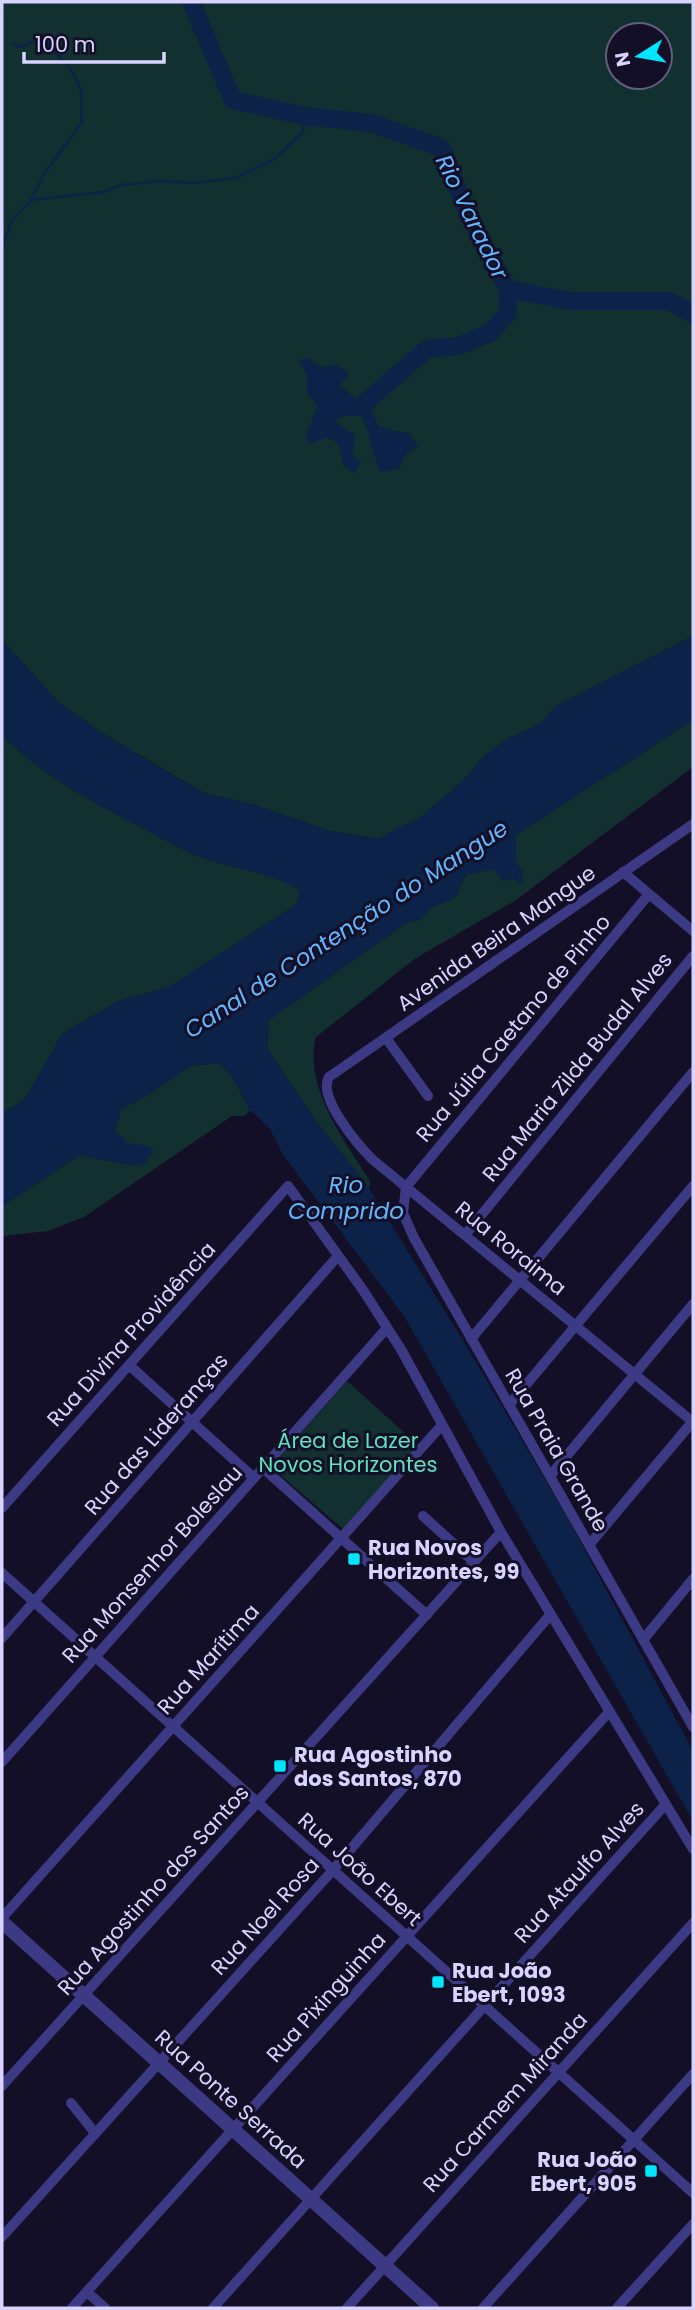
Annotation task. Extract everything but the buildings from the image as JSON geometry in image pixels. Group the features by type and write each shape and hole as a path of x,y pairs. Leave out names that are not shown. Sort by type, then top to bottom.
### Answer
{"street":[{"name":"Avenida Beira Mangue","path":"325,1087 329,1077 623,872 691,829"},
{"path":"623,872 693,931"},
{"name":"Rua Júlia Caetano de Pinho","path":"406,1186 649,894"},
{"name":"Rua Maria Zilda Budal Alves","path":"465,1235 693,956"},
{"path":"386,1038 428,1096"},
{"path":"471,1339 693,1072"},
{"name":"Rua Roraima","path":"325,1087 328,1097 358,1143 465,1235 693,1421"},
{"name":"Rua Divina Providência","path":"2,1508 288,1186 338,1256"},
{"name":"Rua Praia Grande","path":"406,1186 402,1206 407,1225 693,1727"},
{"path":"509,1405 693,1186"},
{"path":"338,1256 387,1328 550,1615 693,1849"},
{"name":"Rua das Lideranças","path":"2,1637 338,1256"},
{"path":"550,1476 693,1304"},
{"name":"Rua Monsenhor Boleslau","path":"2,1762 387,1328"},
{"path":"129,1365 254,1478"},
{"path":"589,1545 693,1421"},
{"name":"Rua Marítima","path":"2,1920 442,1425"},
{"path":"263,1468 427,1615"},
{"path":"423,1517 474,1562"},
{"name":"Rua Agostinho dos Santos","path":"2,2086 502,1532"},
{"name":"Rua João Ebert","path":"2,1573 693,2193"},
{"path":"643,1640 693,1580"},
{"name":"Rua Noel Rosa","path":"2,2237 332,1870 550,1615"},
{"name":"Rua Pixinguinha","path":"72,2308 609,1712"},
{"name":"Rua Ataulfo Alves","path":"213,2308 665,1805"},
{"name":"Rua Ponte Serrada","path":"2,1920 432,2308"},
{"name":"Rua Carmem Miranda","path":"347,2308 693,1923"},
{"path":"483,2308 693,2074"},
{"path":"71,2103 95,2133"},
{"path":"617,2308 693,2224"},
{"path":"87,2292 105,2308"}],"green space":[{"path":"2,2 187,2 200,20 203,2 693,2 693,636 556,706 540,724 509,738 483,757 465,779 421,817 378,839 330,831 255,805 204,793 102,733 58,702 2,640","holes":["336,365 349,374 339,385 352,396 367,401 378,427 410,434 374,456 374,445 362,416 344,416 332,421 355,435 351,455 360,462 355,473 344,466 339,443 327,437 318,405 307,393 307,376 322,367"]},
{"path":"693,720 693,767 516,900 416,958 316,1037 315,1075 321,1094 338,1131 370,1181 369,1188 316,1121 267,1048 269,1020 406,923 421,919 432,907 455,898 466,875 516,863 516,835"},
{"path":"2,735 33,762 67,786 172,844 218,863 268,875 301,891 296,905 169,987 119,1001 63,1033 25,1099 2,1113"},
{"path":"218,1063 231,1074 250,1110 245,1116 232,1116 84,1217 48,1231 2,1236 2,1206 79,1155 132,1165 128,1144 115,1131 121,1109 150,1094 190,1066"},
{"name":"Área de Lazer Novos Horizontes","path":"347,1381 418,1445 343,1529 271,1467"}],"water":[{"path":"308,358 322,367 336,365 350,374 339,385 352,396 367,401 378,427 410,434 418,447 405,455 399,469 380,472 362,416 344,416 333,421 355,435 352,455 361,462 355,473 344,466 338,443 327,437 311,444 305,438 318,405 307,393 307,376 299,360"},
{"path":"693,636 693,720 516,835 516,863 523,871 522,883 516,883 514,878 503,881 493,869 466,875 455,898 432,907 421,919 406,923 269,1020 267,1048 316,1121 369,1188 566,1515 693,1751 693,1821 404,1316 283,1155 270,1129 250,1110 231,1074 218,1063 190,1066 150,1094 121,1109 115,1131 128,1143 148,1146 154,1151 144,1164 132,1165 79,1155 2,1206 2,1113 25,1099 63,1033 119,1001 169,987 296,905 301,892 280,880 218,863 180,848 84,796 50,775 17,749 2,735 2,640 58,702 102,733 203,793 255,805 330,831 377,839 421,817 465,779 483,757 509,738 540,724 556,706"}],"waterway":[{"name":"Rio Varador","path":"191,2 233,100 304,116 371,123 442,148 467,213 508,289 570,301 669,301 693,314"},
{"path":"11,44 20,47 40,39 69,66 81,89 82,122 44,174 31,200 103,192 121,185 160,181 193,183 235,178 273,160 303,132 304,116"},
{"path":"2,248 12,220 31,200"},
{"path":"367,401 427,349 458,346 490,333 508,313 508,289"}],"place":[{"name":"Rua Novos Horizontes, 99","path":"354,1559"},
{"name":"Rua Agostinho dos Santos, 870","path":"280,1766"},
{"name":"Rua João Ebert, 1093","path":"438,1982"},
{"name":"Rua João Ebert, 905","path":"651,2171"}],"water label":[{"name":"Canal de Contenção do Mangue","path":"346,929"},
{"name":"Rio Comprido","path":"346,1198"}]}
